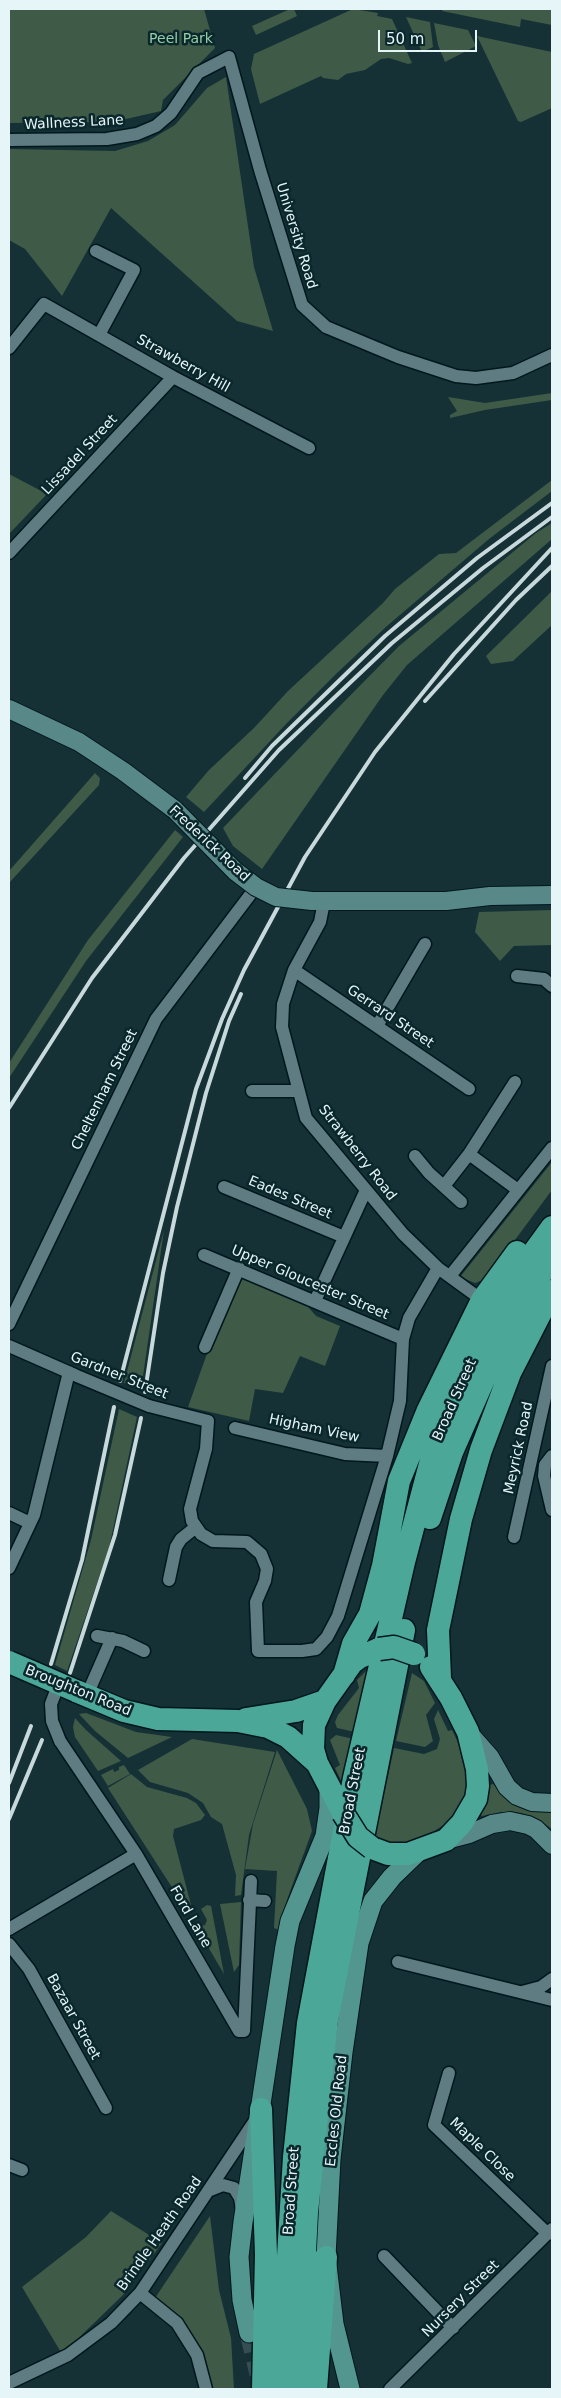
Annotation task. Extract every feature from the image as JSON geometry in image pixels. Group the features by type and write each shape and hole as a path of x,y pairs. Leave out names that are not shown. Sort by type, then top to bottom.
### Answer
{"highway":[{"path":"344,1674 353,1644 370,1614 383,1566 399,1482 428,1410 482,1300 519,1249 552,1219"},
{"name":"Broad Street","path":"280,2389 294,2157 308,2024 354,1778 404,1562 418,1503 439,1436 481,1342 520,1272 552,1227"},
{"name":"Broad Street","path":"298,2389 307,2212 327,2020 418,1564 436,1498 452,1452 496,1352 552,1255"},
{"path":"440,1678 438,1630 461,1519 481,1450 510,1373 552,1292"},
{"path":"394,1647 414,1654 432,1668 440,1678 468,1732 477,1769 478,1786 471,1810 446,1840 419,1851 397,1854 372,1848 358,1837 343,1813 317,1763 313,1749 314,1725 325,1701 344,1674 360,1657 379,1649 394,1647"},
{"name":"Broughton Road","path":"9,1662 124,1712 158,1720 238,1721 268,1727 282,1734 317,1763"},
{"name":"Broughton Road","path":"238,1721 262,1715 296,1711 325,1701"},
{"path":"261,2109 266,2255 263,2389"},
{"path":"316,2389 326,2257"}],"main road":[{"name":"Frederick Road","path":"9,709 79,742 113,763 175,810 236,871 256,887 276,897 318,902 446,901 490,896 552,895"},
{"path":"468,1732 490,1757 507,1787 517,1796 532,1802 552,1803"},
{"path":"249,2333 242,2300 239,2257 243,2222 290,1921 324,1836 329,1808 329,1786"},
{"path":"446,1840 469,1834 492,1824 510,1821 536,1829 552,1845"},
{"name":"Eccles Old Road","path":"350,2389 334,2324 326,2257 331,2159 343,2052 359,1943 373,1901 392,1877 419,1851"}],"street":[{"name":"Wallness Lane","path":"9,140 107,139 137,134 156,126 171,113 198,73 229,57"},
{"name":"University Road","path":"229,57 260,170 302,305 326,327 398,358 456,376 476,378 513,373 552,355"},
{"path":"96,251 134,270 99,335"},
{"name":"Strawberry Hill","path":"9,348 44,304 173,377 309,448"},
{"name":"Lissadel Street","path":"9,553 173,377"},
{"name":"Cheltenham Street","path":"9,1324 156,1019 256,887"},
{"name":"Strawberry Road","path":"318,902 320,922 294,970 283,1004 282,1027 306,1118 403,1234 438,1268 482,1300"},
{"path":"377,1026 425,944"},
{"name":"Gerrard Street","path":"294,970 469,1089"},
{"path":"517,976 544,979 552,986"},
{"path":"444,1186 469,1154 515,1082"},
{"path":"252,1091 299,1091"},
{"path":"450,1276 552,1148"},
{"path":"469,1154 518,1190"},
{"path":"415,1156 461,1202"},
{"name":"Eades Street","path":"224,1187 344,1237"},
{"path":"314,1301 366,1190"},
{"name":"Upper Gloucester Street","path":"204,1255 239,1268 403,1339"},
{"path":"204,1347 239,1268"},
{"path":"169,1580 176,1547 196,1527 201,1534 213,1541 247,1542 260,1554 267,1569 265,1581 256,1602 258,1651 308,1651 316,1648 327,1637 338,1616 387,1456 400,1401 403,1339 409,1318 438,1268"},
{"name":"Gardner Street","path":"9,1346 149,1406 208,1422 206,1449 190,1509 192,1521 196,1527"},
{"name":"Meyrick Road","path":"514,1537 549,1393 552,1366"},
{"path":"9,1568 34,1515 73,1374"},
{"name":"Higham View","path":"235,1428 257,1427 344,1454 387,1456"},
{"path":"552,1456 545,1465 544,1476 552,1510"},
{"path":"9,1513 30,1523"},
{"path":"97,1636 112,1638 144,1651"},
{"name":"Ford Lane","path":"112,1638 74,1690 51,1704 52,1721 60,1741 136,1854 239,2031 244,2031 250,1881"},
{"path":"9,1929 136,1854"},
{"path":"249,1900 265,1901"},
{"name":"Bazaar Street","path":"9,1944 28,1969 106,2108"},
{"path":"398,1962 552,2000"},
{"path":"520,1992 542,1987 552,1979"},
{"name":"Maple Close","path":"449,2073 434,2125 550,2232"},
{"name":"Brindle Heath Road","path":"9,2383 68,2355 112,2323 140,2293 261,2109"},
{"path":"9,2165 22,2170"},
{"path":"208,2191 223,2185 234,2188 240,2198 243,2222"},
{"name":"Nursery Street","path":"390,2389 550,2232"},
{"path":"384,2256 453,2328"},
{"path":"140,2293 176,2323 197,2355 206,2389"}],"green space":[{"name":"Peel Park","path":"9,9 204,9 215,48 163,100 161,111 113,122 9,123"},
{"path":"290,9 294,9 297,16 256,35 252,26"},
{"path":"353,9 378,13 377,16 392,19 412,63 408,64 389,58 381,59 365,70 346,74 338,80 321,76 260,104 251,69 254,54"},
{"path":"443,9 552,9 552,25 521,19 520,27 442,11"},
{"path":"406,17 430,22 433,47 422,52"},
{"path":"434,23 468,30 476,46 445,62 438,45"},
{"path":"477,36 552,52 552,108 521,122 518,121"},
{"path":"226,77 254,267 273,331 237,321 111,208 62,296 25,249 9,240 9,149 115,151 148,141 175,125 207,88"},
{"path":"552,393 552,400 485,410 450,418 450,415 457,411 448,397 485,403"},
{"path":"9,474 47,494 9,534"},
{"path":"552,480 552,491 489,539 387,626 336,674 286,724 204,812 186,797 209,770 254,728 288,691 383,603 395,589 439,554 456,553"},
{"path":"552,523 552,539 407,665 383,695 262,869 233,846 223,828 399,646 536,533"},
{"path":"552,591 552,625 513,661 491,664 486,656"},
{"path":"95,773 100,778 99,785 9,883 9,871"},
{"path":"175,830 183,837 86,961 9,1078 9,1063 88,940"},
{"path":"552,910 552,945 514,946 500,961 475,932 479,912"},
{"path":"552,1162 552,1190 486,1279 475,1283 460,1277"},
{"path":"164,1230 141,1390 124,1383"},
{"path":"240,1277 303,1301 316,1316 340,1326 325,1366 300,1356 283,1393 255,1389 249,1421 188,1407 209,1348"},
{"path":"119,1409 137,1417 109,1548 67,1671 55,1665 91,1540"},
{"path":"370,1667 360,1733 337,1728 335,1722 338,1715 359,1688 357,1680"},
{"path":"412,1673 424,1681 435,1703 426,1715 433,1741 425,1747 396,1741"},
{"path":"438,1710 448,1731 452,1730 465,1757 468,1778 465,1797 451,1820 433,1832 404,1843 390,1843 380,1840 372,1835 347,1795 382,1804 394,1748 424,1754 437,1749 440,1739 434,1719"},
{"path":"86,1713 136,1732 172,1737 128,1758 95,1731 79,1714"},
{"path":"75,1718 121,1761 98,1771 75,1737 73,1727"},
{"path":"336,1735 358,1740 343,1785 335,1768 340,1765 330,1740"},
{"path":"192,1739 275,1752 249,1835 241,1895 235,1896 236,1875 222,1824 211,1817 203,1803 188,1793 150,1782 138,1770"},
{"path":"277,1750 307,1809 312,1831 288,1897 279,1930 274,1928 277,1871 245,1869 253,1824"},
{"path":"124,1765 130,1774 108,1786 101,1775 113,1769 114,1772 119,1770 119,1767"},
{"path":"131,1774 147,1787 187,1798 196,1803 205,1815 201,1820 174,1829 173,1836 191,1905 184,1906 108,1788"},
{"path":"493,1784 513,1803 552,1811 552,1829 539,1820 521,1813 501,1812 482,1816 480,1814 489,1785"},
{"path":"241,1902 239,1965 234,1972 220,1904"},
{"path":"207,1905 211,1906 224,1974 194,1923 201,1926 205,1925 207,1920 201,1909"},
{"path":"111,2211 162,2243 123,2295 62,2354 22,2287 86,2237"},
{"path":"210,2216 219,2290 231,2338 234,2389 212,2389 202,2354 155,2298"}],"tunnel":[{"path":"249,2333 259,2374"}],"railway":[{"path":"245,778 272,746 385,636 477,558 552,503"},
{"path":"9,1108 92,978 184,858 279,750 392,643 483,568 552,517"},
{"path":"120,1381 196,1089 222,1019 244,970 305,857 375,752 454,654 552,548"},
{"path":"425,701 516,600 552,566"},
{"path":"145,1392 163,1273 177,1207 206,1093 229,1021 241,994"},
{"path":"51,1664 82,1560 114,1407"},
{"path":"70,1673 115,1535 141,1418"},
{"path":"9,1783 31,1726"},
{"path":"9,1819 42,1740"}]}
